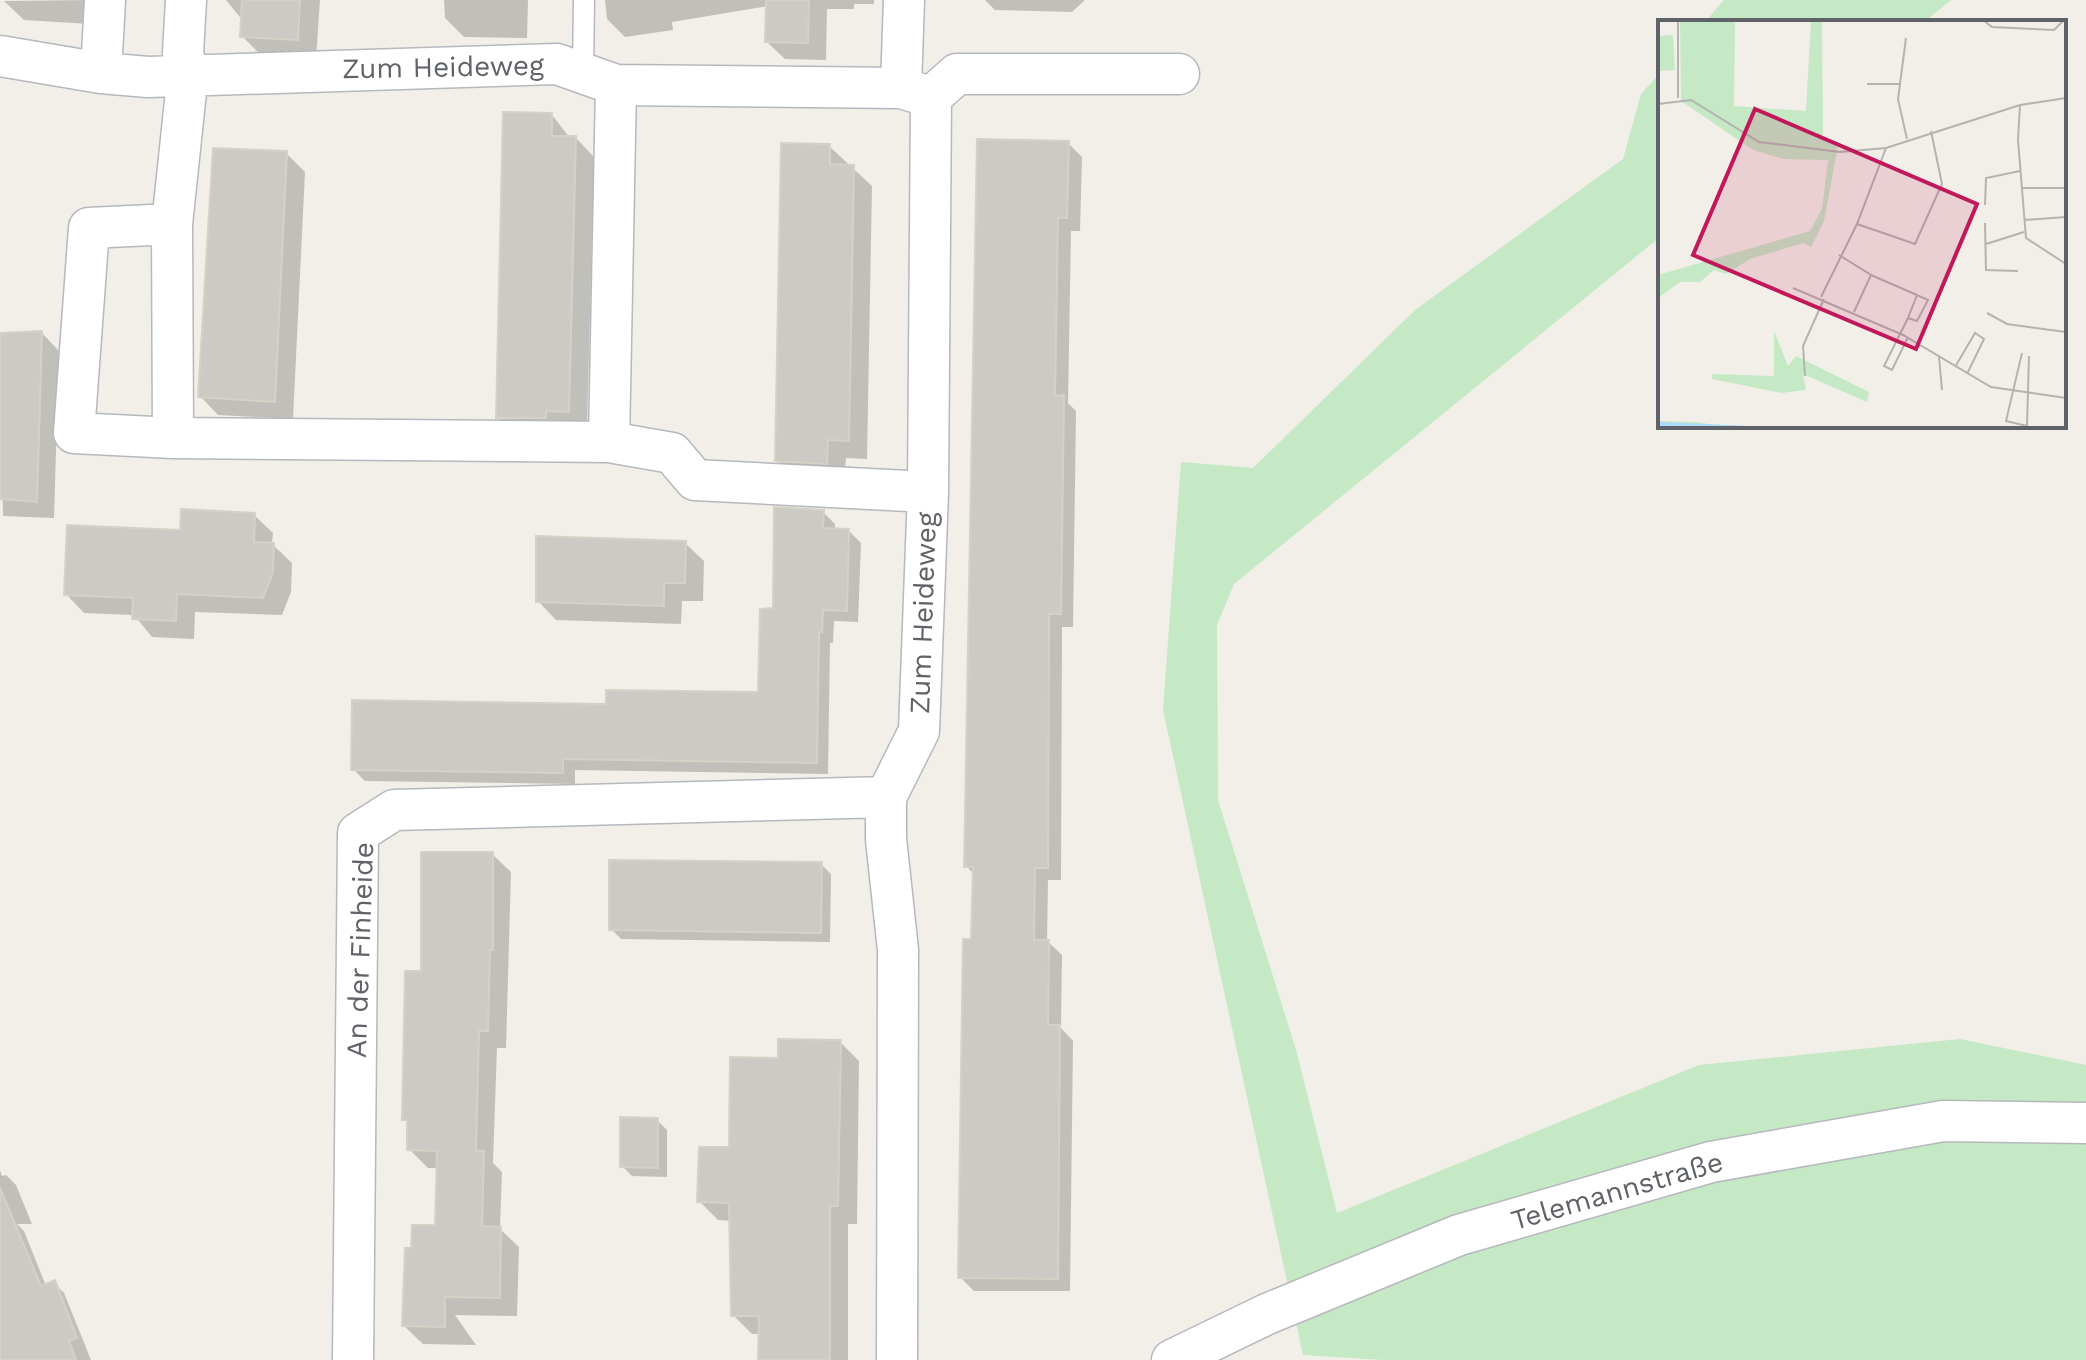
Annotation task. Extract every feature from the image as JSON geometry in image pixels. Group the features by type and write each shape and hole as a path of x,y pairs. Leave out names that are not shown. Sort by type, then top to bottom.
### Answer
{"street":[{"path":"101,73 105,0"},
{"path":"173,438 172,224 188,73 183,53 186,0"},
{"path":"904,0 916,93 957,74 1179,74"},
{"name":"Zum Heideweg","path":"0,56 101,73 148,77 188,73 557,64 599,79 916,93 928,492 919,731 886,797 886,839 898,950 897,1360"},
{"path":"599,79 609,442"},
{"path":"172,224 89,228 74,433 173,438 609,442 672,453 695,480 928,492"},
{"name":"An der Finheide","path":"353,1360 358,833 394,810 886,797"},
{"name":"Telemannstraße","path":"1172,1360 1267,1314 1459,1235 1711,1162 1943,1121 2086,1123"}],"lane":[{"path":"584,0 599,79"}],"green space":[{"path":"1724,0 1951,0 1926,20 1707,20"},
{"path":"1658,75 1658,239 1234,584 1217,625 1218,800 1296,1050 1337,1213 1699,1065 1960,1039 2086,1065 2086,1360 1383,1360 1303,1355 1163,710 1181,462 1253,468 1415,310 1623,159 1641,94"}],"building":[{"path":"242,0 300,0 298,40 240,37"},
{"path":"766,0 809,0 808,43 765,42"},
{"path":"503,112 552,113 552,136 576,136 569,412 546,411 546,418 496,418"},
{"path":"977,139 1069,141 1067,218 1058,218 1055,396 1064,395 1061,614 1049,614 1048,868 1035,868 1034,940 1049,940 1048,1025 1060,1025 1058,1279 958,1278 963,939 971,939 973,867 964,867"},
{"path":"781,143 830,144 830,164 854,165 849,441 828,440 827,464 775,461"},
{"path":"213,148 287,151 275,402 198,397"},
{"path":"42,331 37,502 0,499 0,333"},
{"path":"774,507 824,510 823,528 849,529 847,611 823,610 822,632 819,632 817,763 563,759 563,773 351,770 352,700 606,704 606,690 758,692 760,609 773,608"},
{"path":"181,509 255,513 254,542 274,543 273,572 263,598 177,594 176,621 132,619 133,598 64,595 67,525 180,530"},
{"path":"536,536 686,541 685,583 664,583 664,606 536,602"},
{"path":"421,852 493,852 493,950 490,950 488,1031 479,1031 476,1151 484,1151 482,1226 501,1227 500,1298 445,1297 445,1327 402,1326 405,1248 411,1248 412,1225 435,1225 437,1151 407,1150 407,1120 402,1120 405,971 421,971"},
{"path":"609,860 822,862 821,933 609,930"},
{"path":"778,1039 841,1040 838,1206 830,1206 830,1360 758,1360 759,1316 731,1316 729,1203 697,1202 699,1147 729,1147 730,1057 778,1058"},
{"path":"620,1117 658,1118 658,1168 620,1167"},
{"path":"0,1188 41,1286 55,1280 77,1338 69,1341 76,1360 0,1360"}]}
